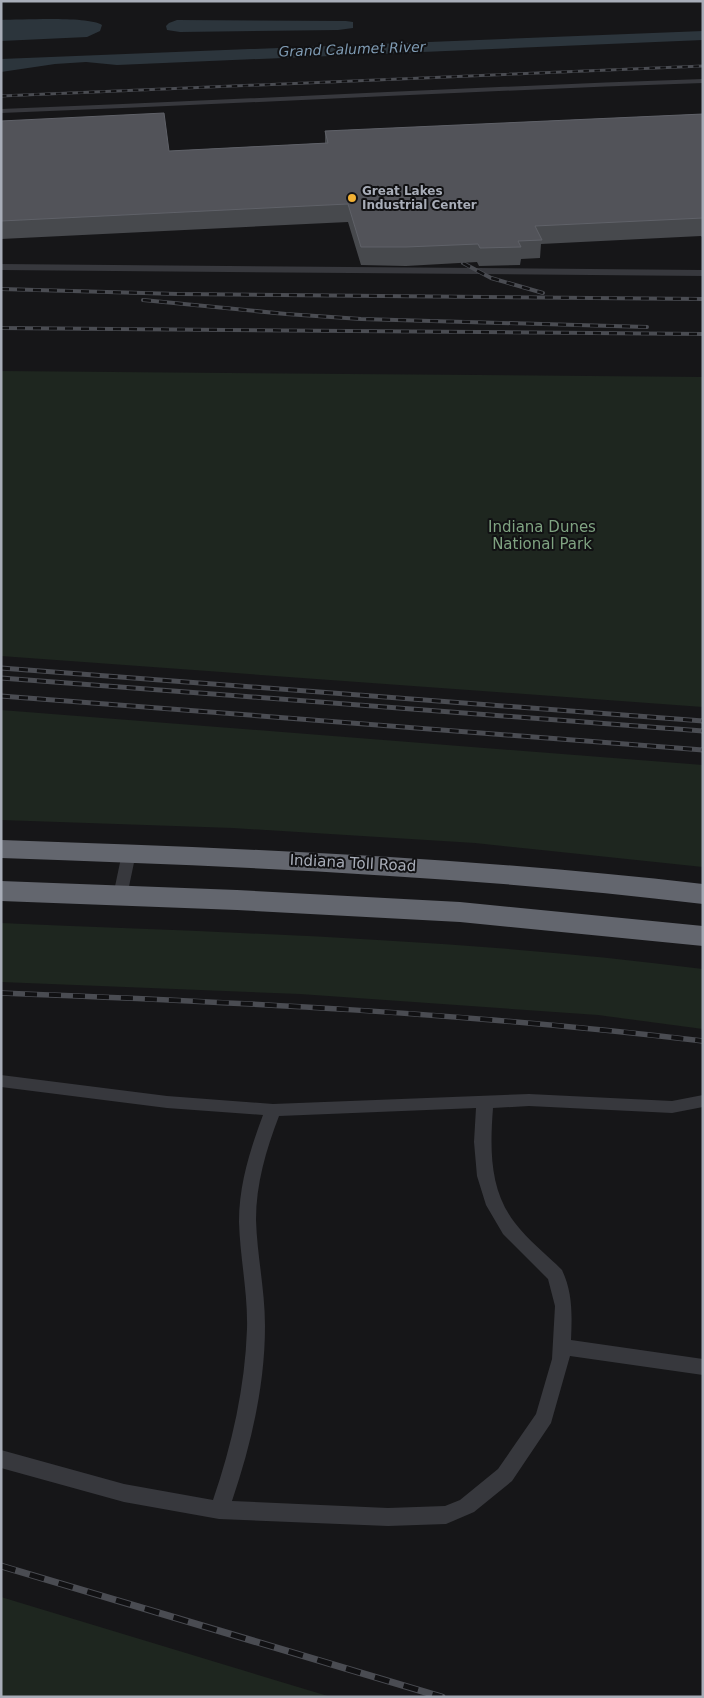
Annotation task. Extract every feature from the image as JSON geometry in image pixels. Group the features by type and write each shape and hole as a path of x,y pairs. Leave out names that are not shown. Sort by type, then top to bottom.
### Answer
{"highway":[{"name":"Indiana Toll Road","path":"1,848 460,869 703,894"},
{"path":"1,891 460,912 703,936"}],"lane":[{"path":"1,111 234,102 500,88 703,81"},
{"path":"1,267 703,273"},
{"path":"120,896 129,853"},
{"path":"1,1082 167,1102 273,1110 529,1100 672,1107 703,1101"},
{"path":"1,1458 124,1493 219,1510 388,1517 446,1515 467,1506 505,1475 544,1417 561,1359 564,1306 556,1275 509,1229 494,1205 484,1176 482,1142 485,1101"},
{"path":"219,1510 233,1471 254,1367 256,1328 255,1286 249,1246 248,1206 258,1148 273,1110"},
{"path":"562,1347 703,1367"}],"green space":[{"name":"Indiana Dunes National Park","path":"1,371 703,377 703,707 1,656"},
{"path":"1,710 703,765 703,867 475,843 233,828 1,820"},
{"path":"1,923 265,934 440,944 616,959 703,969 703,1029 598,1015 300,994 1,982"},
{"path":"1,1597 331,1697 1,1697"}],"water":[{"path":"69,19 94,22 102,25 100,31 87,37 1,41 1,20"},
{"path":"177,20 346,21 353,22 353,28 338,30 180,32 167,30 166,26 169,23"},
{"name":"Grand Calumet River","path":"703,31 703,40 117,65 86,62 55,64 1,72 1,59"}],"building":[{"name":"Great Lakes Industrial Center","path":"164,113 169,151 328,143 325,131 703,114 703,218 535,226 542,240 518,241 521,247 480,248 478,244 361,247 348,204 1,221 1,121"}],"railway":[{"path":"1,96 703,66"},
{"path":"463,263 491,278 543,293"},
{"path":"1,289 178,294 703,299"},
{"path":"143,300 286,314 361,319 647,327"},
{"path":"1,328 703,334"},
{"path":"1,668 703,721"},
{"path":"1,678 703,731"},
{"path":"1,696 703,750"},
{"path":"1,993 353,1010 528,1023 703,1041"},
{"path":"1,1566 442,1697"}],"place":[{"name":"Great Lakes Industrial Center","path":"352,198"}]}
